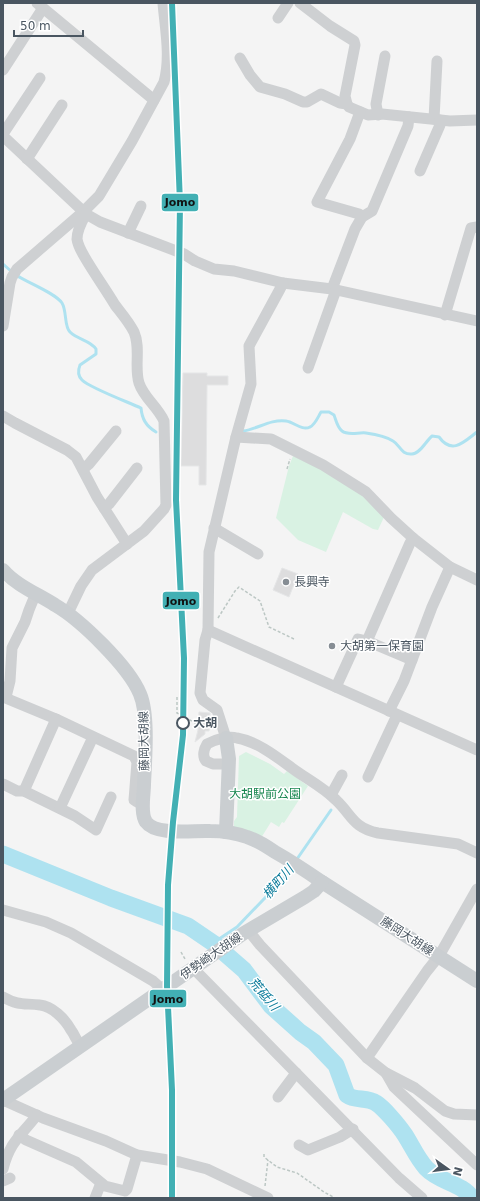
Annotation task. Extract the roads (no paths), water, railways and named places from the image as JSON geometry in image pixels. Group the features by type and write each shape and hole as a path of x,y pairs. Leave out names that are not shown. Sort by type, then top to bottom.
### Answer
{"main road":[{"name":"藤岡大胡線","path":"4,572 18,583 68,613 96,638 126,671 135,684 141,697 144,710 145,744 143,804 146,822 156,829 169,831 211,830 250,838 294,863 477,981"},
{"path":"226,738 229,764 226,832"},
{"name":"伊勢崎大胡線","path":"3,1100 193,966 246,931 305,898 322,882"}],"street":[{"path":"3,326 10,283 15,273 85,213 103,190 164,82 167,53 163,3"},
{"path":"278,18 288,3"},
{"path":"300,3 354,42 355,45 345,96 349,107 368,115 437,120 477,120"},
{"path":"3,70 40,5 154,100"},
{"path":"378,115 376,104 385,56"},
{"path":"240,58 250,75 260,87 285,94 303,102 307,102 321,94 340,103 347,104"},
{"path":"420,171 440,125 437,120 437,61"},
{"path":"40,78 3,135 85,213 100,222 184,254 194,261 214,269 234,271 283,283 334,289 477,321"},
{"path":"27,159 62,105"},
{"path":"360,112 350,140 317,202 359,214 362,217"},
{"path":"308,368 355,229 362,217 372,211 408,126 409,117"},
{"path":"128,233 141,206"},
{"path":"68,613 81,586 92,570 144,531 166,505 165,428 160,413 144,394 139,381 137,345 134,333 98,279 79,247 77,238 78,232 85,213"},
{"path":"445,315 471,228 477,227"},
{"path":"226,738 218,714 214,708 203,700 200,693 205,640 208,630 209,552 236,437 251,384 250,343 283,283"},
{"path":"3,416 67,450 76,457 126,544"},
{"path":"83,468 89,464 116,431"},
{"path":"236,437 271,439 324,465 366,492 413,538 450,567 477,580"},
{"path":"104,508 109,504 136,468"},
{"path":"214,528 258,554"},
{"path":"367,641 413,538"},
{"path":"368,777 432,607 450,567"},
{"path":"36,594 28,610 25,622 12,648 10,681 4,697 56,719 136,758 137,766 134,800 143,804"},
{"path":"208,630 477,750"},
{"path":"336,687 358,639 367,641 412,660"},
{"path":"24,791 56,719"},
{"path":"60,808 93,737"},
{"path":"229,764 209,763 206,761 204,750 207,744 226,738 235,738 243,739 263,748 331,795 358,825 368,831 458,844 477,853"},
{"path":"331,795 342,775"},
{"path":"3,784 17,791 24,791 60,808 96,830 111,797"},
{"path":"368,1058 439,956 477,889"},
{"path":"3,910 46,922 71,933 153,981 162,989"},
{"path":"246,931 368,1058 386,1073 415,1088 445,1111 454,1114 477,1115"},
{"path":"193,966 296,1073 419,1197"},
{"path":"3,997 18,1004 41,1005 52,1010 70,1027 80,1046"},
{"path":"278,1097 296,1073"},
{"path":"386,1073 394,1087 477,1165"},
{"path":"3,1100 138,1155 198,1165 214,1171 265,1197"},
{"path":"3,1169 6,1156 13,1143 37,1115"},
{"path":"299,1145 308,1150 340,1137 353,1129"},
{"path":"19,1135 26,1140 76,1162 105,1186 125,1191 127,1189 138,1155"},
{"path":"95,1198 102,1183"}],"waterway":[{"path":"3,264 12,272"},
{"path":"16,275 59,299 64,306 68,330 73,335 91,344 96,349 96,354 80,365 79,373 82,380 101,391 141,408 142,416 145,422 156,432"},
{"path":"243,431 275,421 286,421 307,428 313,425 321,412 329,412 334,415 339,428 342,431 350,434 366,433 384,437 395,443 408,454 418,452 432,436 439,437 444,442 453,446 463,443 477,432"},
{"name":"横町川","path":"297,859 331,810"},
{"name":"荒砥川","path":"3,854 111,898 188,926 213,943 244,970 271,1006 300,1032 314,1042 336,1065 347,1095 354,1098 369,1100 379,1105 408,1139 417,1156 426,1168 431,1173 462,1189 472,1198"},
{"name":"横町川","path":"213,943 237,927 285,877 292,866"}],"place":[{"name":"長興寺","path":"286,582"},
{"name":"大胡第一保育園","path":"332,646"},
{"name":"大胡","path":"183,723"}],"park label":[{"name":"大胡駅前公園","path":"265,794"}]}
